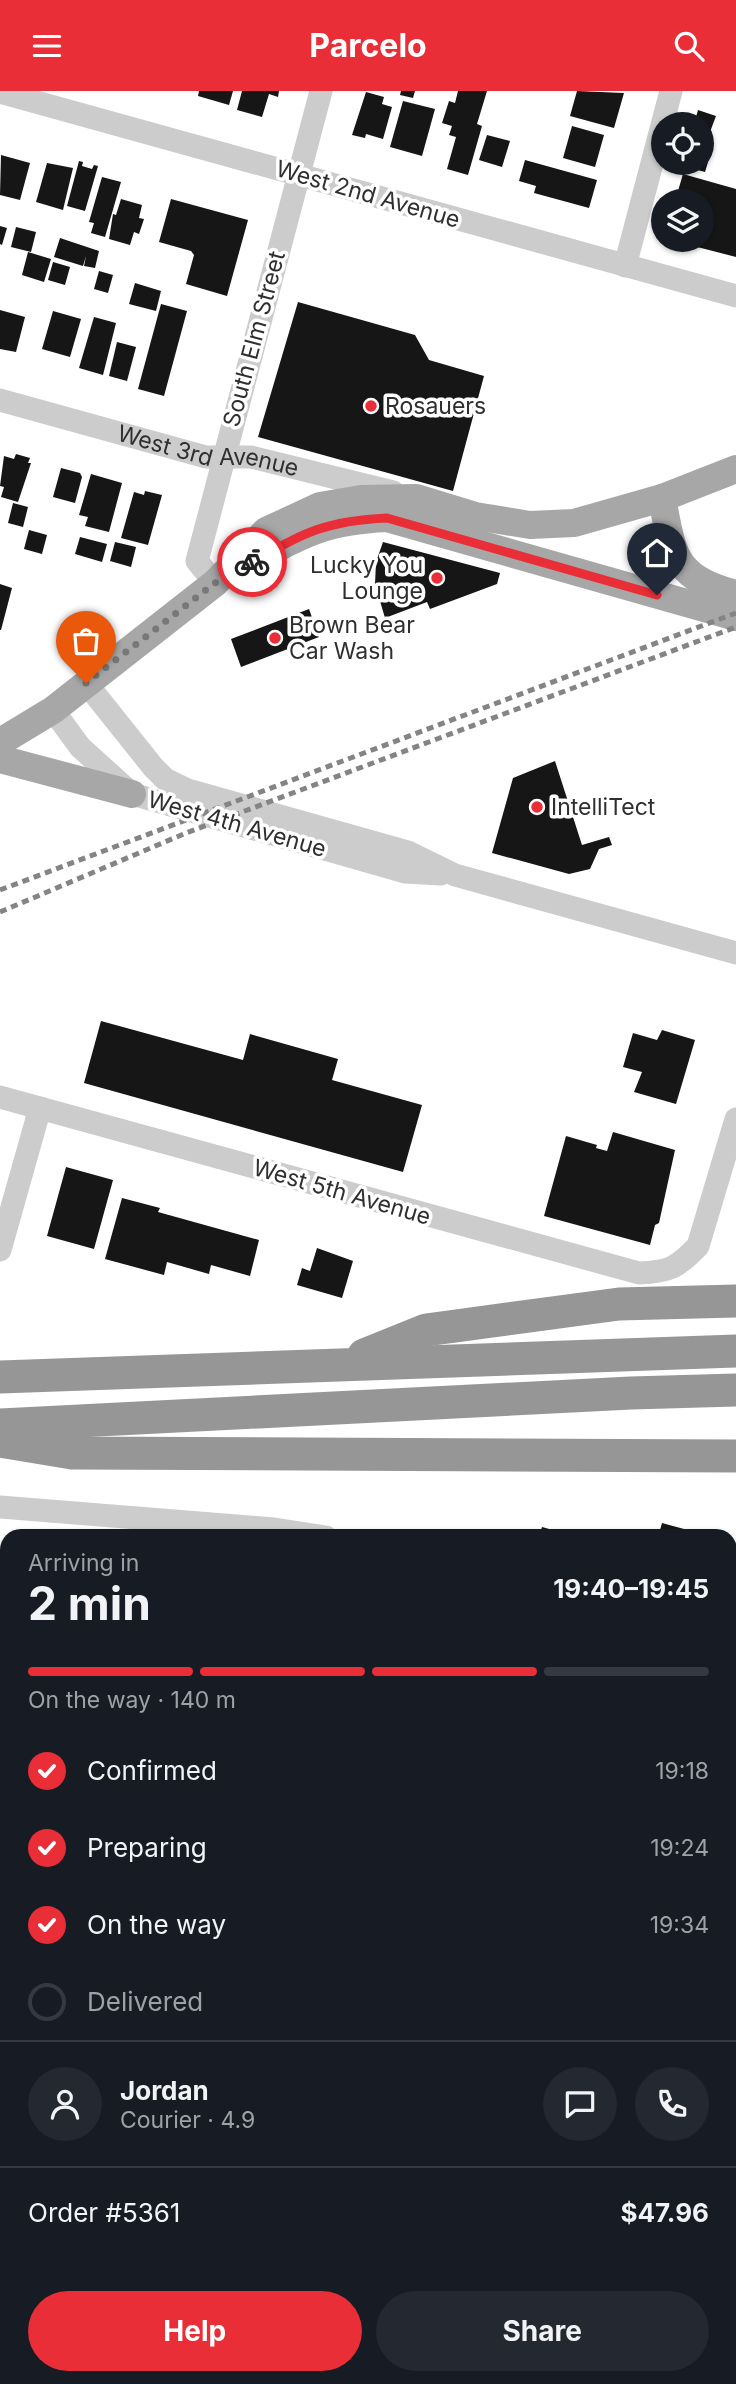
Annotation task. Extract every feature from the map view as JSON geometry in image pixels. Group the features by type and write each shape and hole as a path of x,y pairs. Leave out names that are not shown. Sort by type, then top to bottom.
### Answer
{"highway":[{"path":"343,1363 426,1330 619,1304 736,1301"},
{"path":"0,1377 736,1351"},
{"path":"0,1425 736,1390"},
{"path":"0,1441 72,1453 736,1456"}],"main road":[{"path":"0,742 53,710 215,583 266,531 320,506 361,499 416,498 475,516 530,525 574,523 662,498 736,469"},
{"path":"662,498 673,552 690,575 736,594"},
{"path":"215,583 318,527 348,520 387,518 736,617"},
{"path":"0,759 132,794"}],"street":[{"name":"South Elm Street","path":"215,583 197,561 321,91"},
{"path":"625,266 671,91"},
{"name":"West 2nd Avenue","path":"0,92 736,296"},
{"name":"West 3rd Avenue","path":"0,400 206,457 251,457 416,498"},
{"name":"West 4th Avenue","path":"86,683 153,767 174,784 408,852 455,875 736,953"},
{"name":"West 4th Avenue","path":"53,710 80,747 132,794 405,872 455,875"},
{"name":"West 5th Avenue","path":"0,1097 639,1273 665,1272 684,1262 698,1246 736,1119"},
{"path":"0,1250 40,1108"},
{"path":"0,1507 231,1529"}],"building":[{"path":"199,91 233,91 229,105 198,96"},
{"path":"242,91 279,91 278,97 269,94 262,117 237,110"},
{"path":"401,91 415,91 413,98 400,95"},
{"path":"458,91 487,91 477,124 482,126 468,175 447,169 456,137 449,135 452,126 442,123 449,101 455,103"},
{"path":"577,91 624,93 614,128 570,116"},
{"path":"366,92 384,97 382,104 392,107 383,139 366,134 365,138 352,135"},
{"path":"403,101 435,109 422,156 390,147"},
{"path":"572,126 604,135 595,167 563,158"},
{"path":"487,135 510,141 502,167 479,160"},
{"path":"1,155 30,163 20,200 0,195"},
{"path":"525,160 597,180 589,208 534,193 536,186 519,181"},
{"path":"79,161 83,162 82,166 92,169 94,165 98,166 85,211 67,206"},
{"path":"47,163 73,168 63,210 36,202"},
{"path":"683,175 687,175 736,189 736,257 714,251 714,189 679,189"},
{"path":"102,177 121,182 105,237 91,233 94,223 89,222"},
{"path":"121,199 142,205 139,218 144,219 139,234 134,232 130,245 109,239 113,214 116,215"},
{"path":"171,199 248,220 227,296 186,284 194,255 191,251 159,242"},
{"path":"0,226 7,228 2,245 0,244"},
{"path":"16,227 36,232 31,252 11,247"},
{"path":"60,238 99,251 95,268 84,266 86,256 83,266 54,257"},
{"path":"28,252 51,259 44,282 22,275"},
{"path":"53,262 70,267 65,285 48,280"},
{"path":"99,271 113,275 108,293 94,289"},
{"path":"135,283 161,291 156,311 129,304"},
{"name":"Rosauers","path":"298,302 415,335 429,360 484,376 453,491 258,437"},
{"path":"161,304 187,311 164,396 138,389"},
{"path":"0,310 25,317 16,352 0,349"},
{"path":"53,311 81,319 70,357 42,349"},
{"path":"94,317 116,323 103,375 79,368"},
{"path":"117,342 136,347 127,381 109,376"},
{"path":"16,454 30,458 28,463 31,463 18,502 1,497 4,487 0,486 4,456 14,459"},
{"path":"61,468 80,473 82,477 75,503 53,497"},
{"path":"91,474 122,483 109,532 85,526 88,517 79,515"},
{"path":"145,491 162,495 148,545 121,538 134,492 144,495"},
{"path":"13,503 28,507 23,527 8,523"},
{"path":"29,530 47,535 42,554 24,549"},
{"path":"80,537 107,544 102,562 75,554"},
{"path":"115,542 136,547 131,567 110,561"},
{"name":"Lucky You Lounge","path":"383,542 500,573 497,584 430,609 427,602 385,618 375,584 376,562"},
{"path":"0,584 12,588 1,630 0,630"},
{"name":"Brown Bear Car Wash","path":"309,609 319,637 241,667 231,639"},
{"name":"IntelliTect","path":"555,761 582,845 609,837 612,845 599,849 590,869 569,874 492,853 513,778"},
{"path":"101,1021 243,1060 250,1034 338,1059 332,1080 422,1105 403,1172 84,1083"},
{"path":"662,1030 695,1040 676,1104 634,1092 642,1072 623,1067 633,1033 657,1040"},
{"path":"613,1132 675,1150 659,1223 655,1225 650,1245 544,1216 566,1136 597,1145 596,1148 607,1151"},
{"path":"66,1167 113,1180 94,1249 47,1236"},
{"path":"122,1198 160,1208 158,1212 259,1240 250,1276 211,1265 209,1274 167,1262 164,1275 105,1259"},
{"path":"317,1248 353,1261 342,1298 297,1285 302,1268 310,1271"},
{"path":"662,1523 684,1529 660,1529"}],"railway":[{"path":"0,890 736,613"},
{"path":"0,912 186,833 736,627"}],"way so far":[{"path":"86,683 215,583 252,562"}],"place":[{"name":"Rosauers","path":"371,406"},
{"name":"Lucky You Lounge","path":"437,578"},
{"name":"Brown Bear Car Wash","path":"275,638"},
{"name":"IntelliTect","path":"537,807"}],"route":[{"path":"252,562 318,527 348,520 387,518 657,595"}]}
